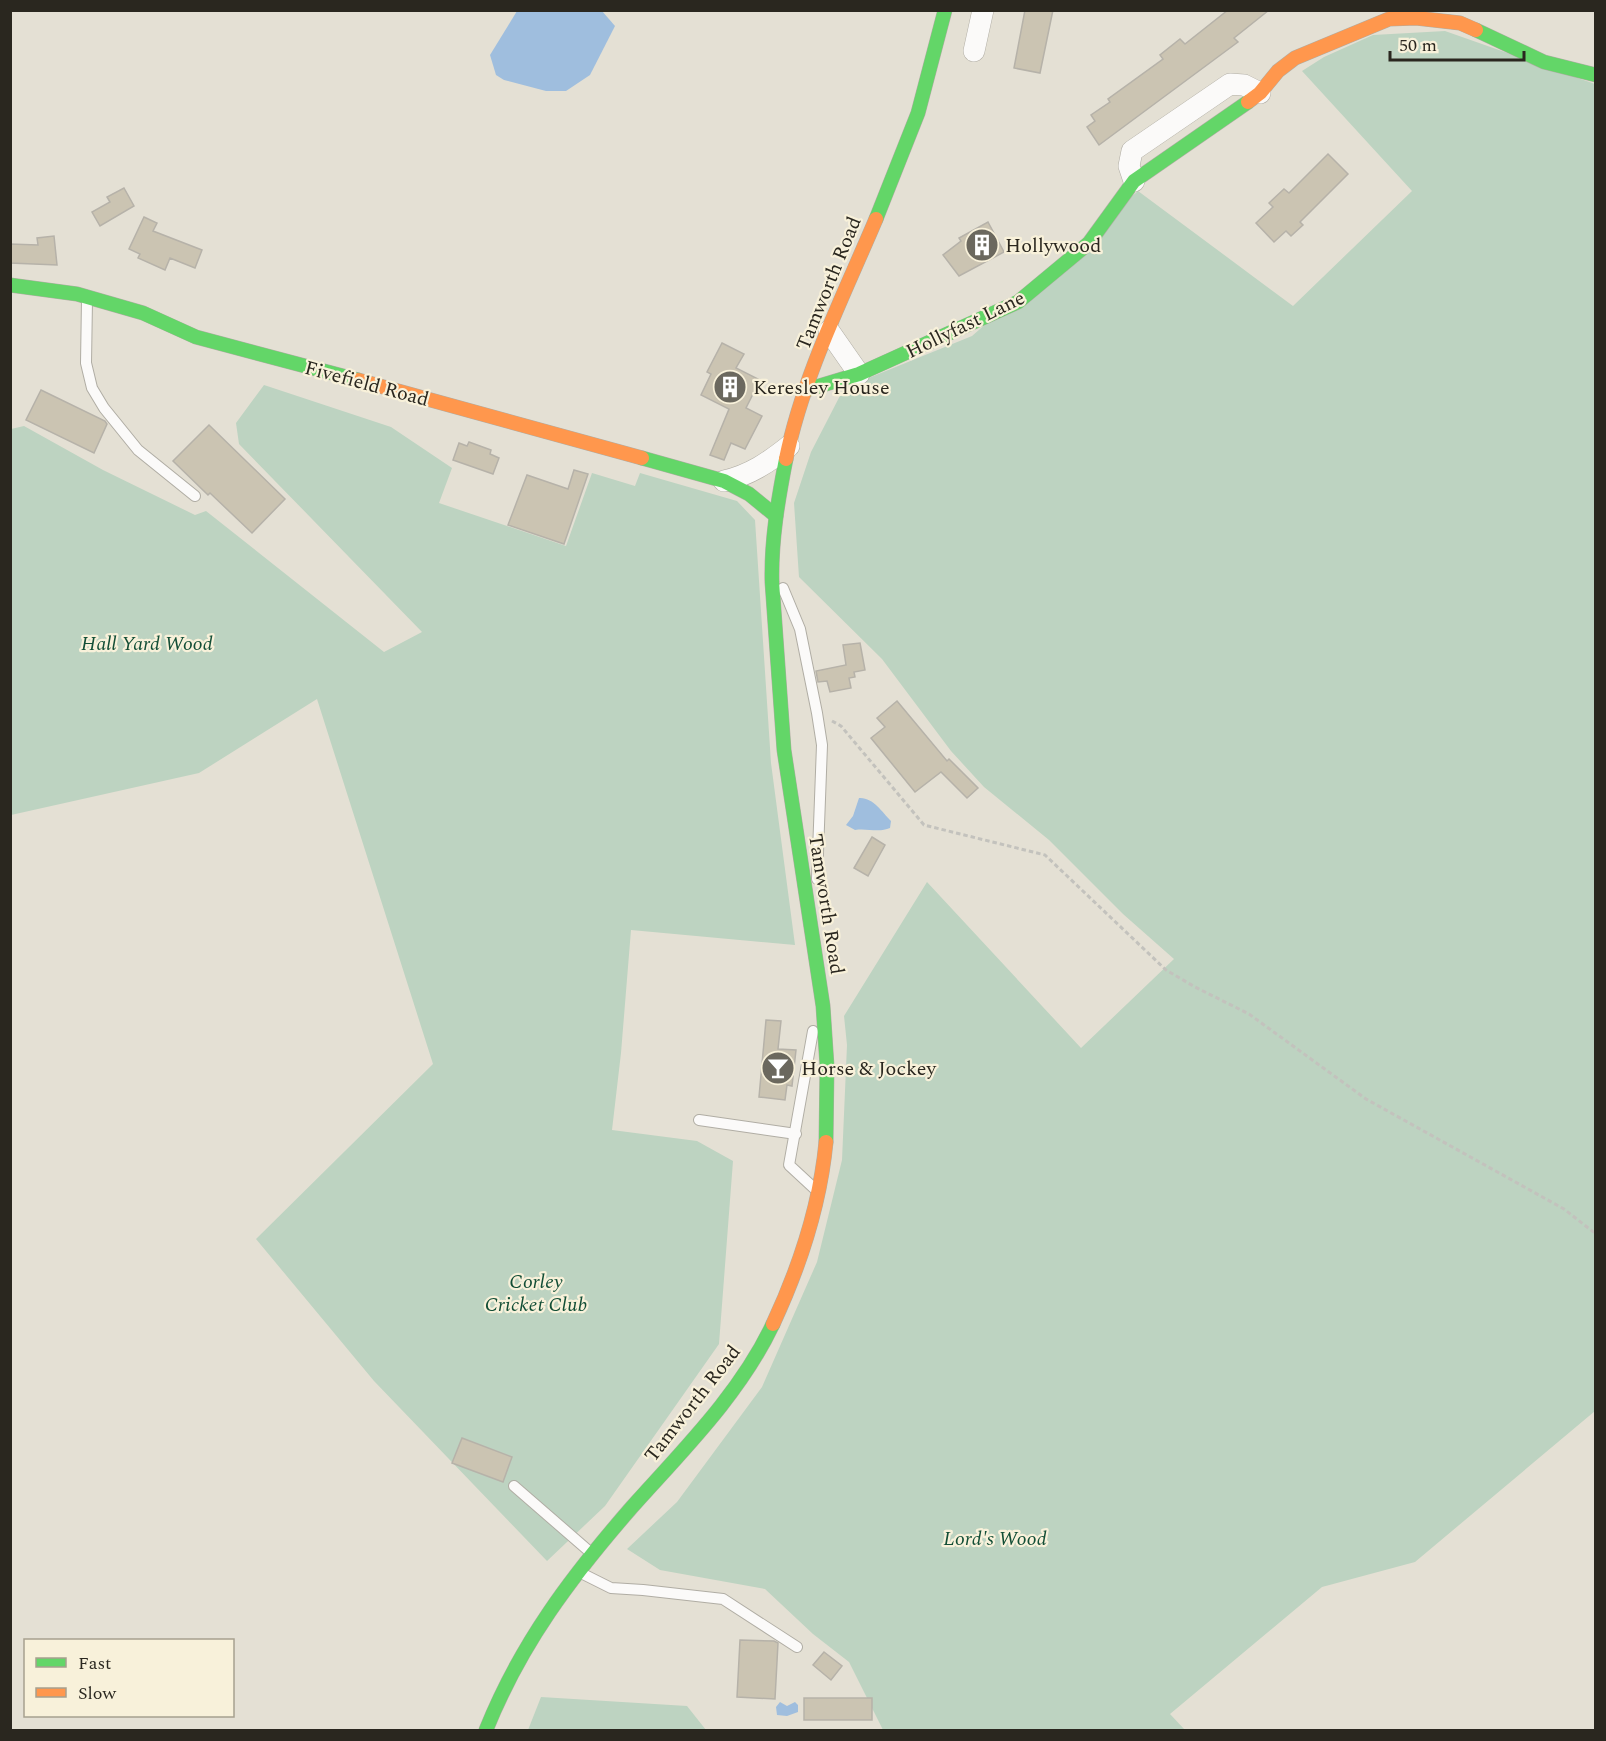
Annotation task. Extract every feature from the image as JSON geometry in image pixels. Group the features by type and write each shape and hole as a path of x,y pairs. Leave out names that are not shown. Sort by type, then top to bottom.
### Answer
{"main road":[{"name":"Tamworth Road","path":"486,1731 517,1660 543,1618 578,1571 700,1429 752,1362 788,1289 802,1252 819,1192 826,1144 829,1082 814,940 784,757 772,560 776,516 789,446 806,390 915,123 945,10"},
{"name":"Hollyfast Lane","path":"1260,93 1278,71 1296,58 1389,19 1416,18 1460,23 1544,62 1596,75"},
{"name":"Hollyfast Lane","path":"806,390 859,374 1018,302 1089,243 1134,181"},
{"name":"Fivefield Road","path":"10,285 77,294 143,313 195,337 530,426 724,481 749,494 776,516"}],"street":[{"path":"974,51 983,10"},
{"name":"Hollyfast Lane","path":"1134,181 1129,166 1132,151 1230,84 1244,85 1260,93"},
{"path":"829,331 859,374"},
{"path":"724,481 754,471 767,464 789,446"}],"lane":[{"path":"87,297 86,363 92,388 104,408 138,450 195,496"},
{"path":"772,560 800,630 818,713 822,745 814,940"},
{"path":"819,1192 789,1165 820,986"},
{"path":"699,1119 796,1134"},
{"path":"514,1486 592,1554"},
{"path":"578,1571 611,1588 723,1599 797,1647"}],"path":[{"path":"818,713 841,726 924,825 1045,855 1166,970 1249,1014 1366,1099 1564,1209 1596,1234"}],"green space":[{"name":"Lord's Wood","path":"1445,31 1595,84 1595,1411 1415,1562 1322,1587 1170,1714 1185,1730 883,1730 849,1662 813,1634 765,1589 660,1570 627,1549 677,1502 762,1387 817,1262 842,1160 847,1045 844,1016 927,882 1081,1048 1174,959 1123,914 1049,840 984,787 951,751 882,659 799,577 794,503 811,452 844,388 972,336 1138,191 1293,306 1412,191 1302,71 1324,57 1373,35"},
{"path":"264,385 391,427 452,468 439,503 566,546 592,473 635,486 640,473 737,501 755,520 771,763 795,945 631,930 612,1130 697,1141 733,1161 719,1344 605,1506 547,1561 374,1381 256,1239 433,1064 317,699 199,773 11,815 11,429 24,426 103,470 195,515 206,511 384,652 422,632 239,444 236,423"},
{"path":"541,1697 687,1706 706,1730 528,1730"}],"water":[{"path":"517,11 602,11 615,26 590,75 566,91 546,91 504,80 496,75 490,55"},
{"path":"859,798 869,800 877,806 891,821 890,828 855,830 846,825 853,816"},
{"path":"780,1702 787,1706 795,1702 798,1705 798,1712 787,1716 777,1715 776,1707"}],"building":[{"path":"1025,10 1053,10 1040,73 1014,68"},
{"path":"1228,10 1269,10 1234,38 1238,42 1099,145 1087,127 1095,121 1091,115 1110,102 1108,99 1163,59 1160,55 1180,39 1185,44"},
{"path":"1328,154 1348,174 1300,222 1303,225 1291,236 1286,231 1274,242 1256,223 1273,207 1269,203 1284,189 1289,193"},
{"path":"124,188 134,206 100,226 92,212 110,202 107,197"},
{"path":"144,217 157,223 153,231 202,250 195,268 170,258 165,270 138,258 140,254 129,249"},
{"name":"Hollywood","path":"988,222 1004,252 959,276 943,255 961,241 959,238"},
{"path":"54,236 57,265 10,263 10,244 38,245 37,238"},
{"name":"Keresley House","path":"722,343 744,354 736,368 760,380 746,408 762,416 745,449 731,443 724,460 710,455 729,409 701,395 711,374 707,372"},
{"path":"41,390 105,421 107,424 94,453 26,420"},
{"path":"209,425 285,499 252,533 173,461"},
{"path":"469,442 491,450 490,454 499,458 493,474 453,460 459,443 467,446"},
{"path":"574,470 588,474 564,544 508,525 527,475 568,489"},
{"path":"860,643 865,670 854,672 855,677 849,678 851,688 830,692 827,681 818,682 816,671 846,665 843,645"},
{"path":"897,701 947,761 949,759 978,788 967,798 941,772 915,792 871,738 885,727 877,718"},
{"path":"872,837 885,845 868,876 854,868"},
{"name":"Horse & Jockey","path":"766,1020 781,1021 778,1049 796,1050 792,1086 787,1085 785,1100 759,1097"},
{"path":"462,1438 512,1457 503,1482 452,1463"},
{"path":"740,1640 778,1643 775,1699 737,1697"},
{"path":"824,1652 842,1666 831,1680 813,1665"},
{"path":"804,1698 872,1698 872,1720 804,1720"}],"traffic: fast":[{"path":"876,219 918,113 945,10"},
{"path":"1476,30 1544,62 1596,75"},
{"path":"806,390 859,374 1018,302 1089,243 1134,181 1248,102"},
{"path":"10,285 77,294 143,313 196,337 358,380"},
{"path":"642,458 724,481 749,494 776,516"},
{"path":"786,459 776,520 772,582 784,750 823,1006 827,1066 826,1142"},
{"path":"486,1730 515,1668 568,1585 727,1398 760,1350 773,1324"}],"traffic: slow":[{"path":"1248,102 1260,93 1278,71 1295,58 1389,19 1416,18 1460,23 1476,30"},
{"path":"786,459 793,428 813,367 876,219"},
{"path":"358,380 642,458"},
{"path":"773,1324 792,1280 814,1212 826,1142"}],"place":[{"name":"Hollywood","path":"982,245"},
{"name":"Keresley House","path":"730,387"},
{"name":"Horse & Jockey","path":"778,1068"}],"park label":[{"name":"Hall Yard Wood","path":"147,643"},
{"name":"Corley Cricket Club","path":"536,1292"}]}
